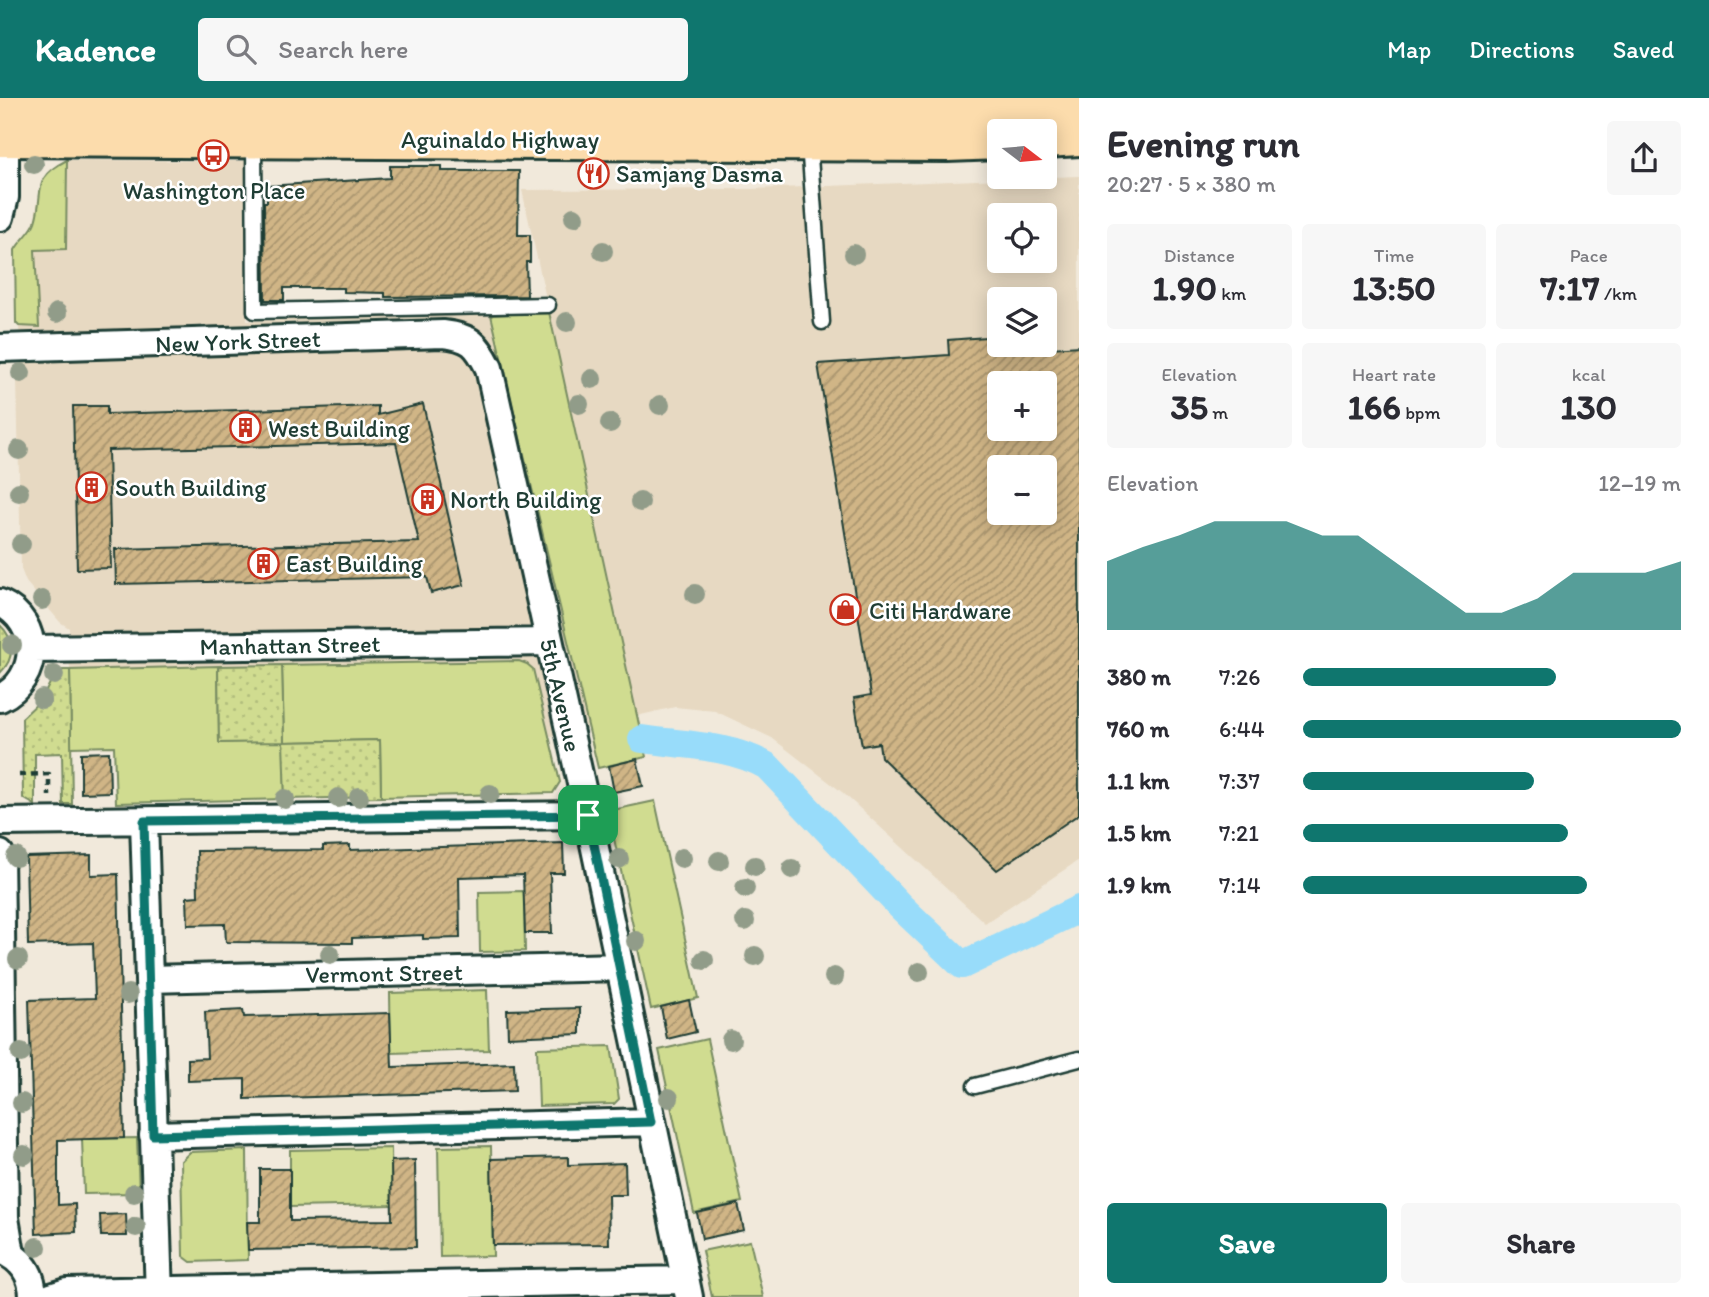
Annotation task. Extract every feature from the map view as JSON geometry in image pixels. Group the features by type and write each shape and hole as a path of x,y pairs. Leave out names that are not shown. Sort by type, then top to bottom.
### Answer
{"main road":[{"name":"Aguinaldo Highway","path":"2,119 254,137 763,124 1079,101"},
{"name":"Aguinaldo Highway","path":"2,119 763,124 809,141 987,140"},
{"path":"1057,137 1079,136"}],"street":[{"path":"0,218 5,197 2,119"},
{"name":"New York Street","path":"0,348 443,334 461,336 474,343"},
{"name":"5th Avenue","path":"474,343 489,368 588,815 687,1289"},
{"path":"1,706 24,678 32,649 25,625 3,597"},
{"name":"Manhattan Street","path":"32,649 549,642"},
{"path":"0,822 588,815"},
{"path":"144,821 158,1294"},
{"path":"0,853 5,1252 25,1267 31,1286 49,1286 60,1294 687,1289"},
{"name":"Vermont Street","path":"149,979 619,967"},
{"path":"153,1135 651,1122"}],"lane":[{"path":"254,137 255,312 548,305"},
{"path":"809,141 822,322"},
{"path":"975,1086 1079,1059"}],"path":[{"path":"19,775 49,774"}],"shaded area":[{"path":"67,160 248,161 247,321 549,312 522,190 751,189 987,180 987,189 1057,189 1057,177 1079,176 1079,860 985,923 842,792 772,738 715,711 675,707 552,736 72,747 71,752 22,753 22,718 42,699 54,675 61,670 70,670 69,628 60,622 26,582 21,569 17,379 21,372 19,326 16,323 15,250 34,223 41,183 49,170"}],"green space":[{"path":"67,160 66,249 35,250 39,327 19,326 16,323 15,250 35,222 43,180 55,167"},
{"path":"549,312 646,757 598,768 491,315"},
{"path":"0,625 11,643 11,655 0,673"},
{"path":"519,661 533,669 560,782 553,793 381,797 380,740 284,742 285,799 116,803 114,746 71,747 70,670 218,666 219,743 284,741 282,665"},
{"path":"282,665 284,742 380,740 381,797 285,799 283,742 219,743 218,666"},
{"path":"61,670 70,670 72,804 63,804 62,753 35,754 35,805 23,798 22,718 42,699 54,675"},
{"path":"655,801 698,998 651,1009 608,811"},
{"path":"524,891 525,951 480,952 479,892"},
{"path":"487,990 489,1050 391,1053 390,993"},
{"path":"707,1039 742,1202 694,1213 659,1050"},
{"path":"611,1046 619,1099 614,1104 539,1106 537,1048"},
{"path":"137,1138 139,1193 84,1194 82,1139"},
{"path":"491,1146 493,1256 440,1257 438,1147"},
{"path":"391,1148 392,1205 290,1207 290,1150"},
{"path":"247,1150 248,1260 191,1262 183,1256 181,1161 190,1152"},
{"path":"750,1241 763,1297 712,1297 702,1251"}],"building":[{"path":"390,166 442,166 442,171 519,171 518,235 530,235 530,262 526,262 527,296 385,297 385,293 344,292 344,288 284,288 284,300 265,300 264,202 267,202 267,186 390,178"},
{"path":"987,337 987,357 1057,357 1057,348 1079,346 1079,814 997,870 881,757 879,743 862,746 854,698 871,695 818,364 949,355 948,340"},
{"path":"423,404 464,585 431,593 427,577 116,584 115,549 419,542 396,443 108,450 111,568 77,569 73,406 107,406 107,414 378,406 378,415"},
{"path":"109,752 110,792 81,793 81,753"},
{"path":"637,759 643,786 614,792 609,766"},
{"path":"563,843 564,873 550,873 552,933 525,933 523,875 459,877 460,938 423,939 423,935 352,938 352,943 226,942 225,924 188,925 187,897 198,896 197,851 323,850 323,846 350,845 350,850"},
{"path":"91,855 91,875 118,874 124,1138 58,1140 58,1205 75,1204 76,1232 36,1234 29,1000 95,998 93,943 28,945 26,857"},
{"path":"689,1000 696,1032 667,1039 661,1007"},
{"path":"580,1008 580,1034 508,1037 507,1010"},
{"path":"243,1010 244,1017 390,1013 392,1067 514,1063 515,1091 245,1099 245,1079 188,1081 188,1059 207,1058 205,1012"},
{"path":"568,1157 568,1165 625,1163 626,1195 608,1195 609,1244 493,1245 491,1159"},
{"path":"415,1160 416,1247 248,1250 247,1222 260,1222 260,1169 290,1169 290,1221 392,1220 391,1161"},
{"path":"738,1204 744,1230 702,1239 697,1213"},
{"path":"126,1214 127,1236 101,1236 100,1215"}],"waterway":[{"path":"642,739 722,750 767,766 900,906 962,965 1079,909"}],"place":[{"name":"Washington Place","path":"214,156"},
{"name":"Samjang Dasma","path":"593,173"},
{"name":"West Building","path":"245,428"},
{"name":"South Building","path":"92,487"},
{"name":"North Building","path":"427,499"},
{"name":"East Building","path":"263,563"},
{"name":"Citi Hardware","path":"846,610"}],"route":[{"path":"588,815 651,1122 153,1135 144,821 588,815"}]}
